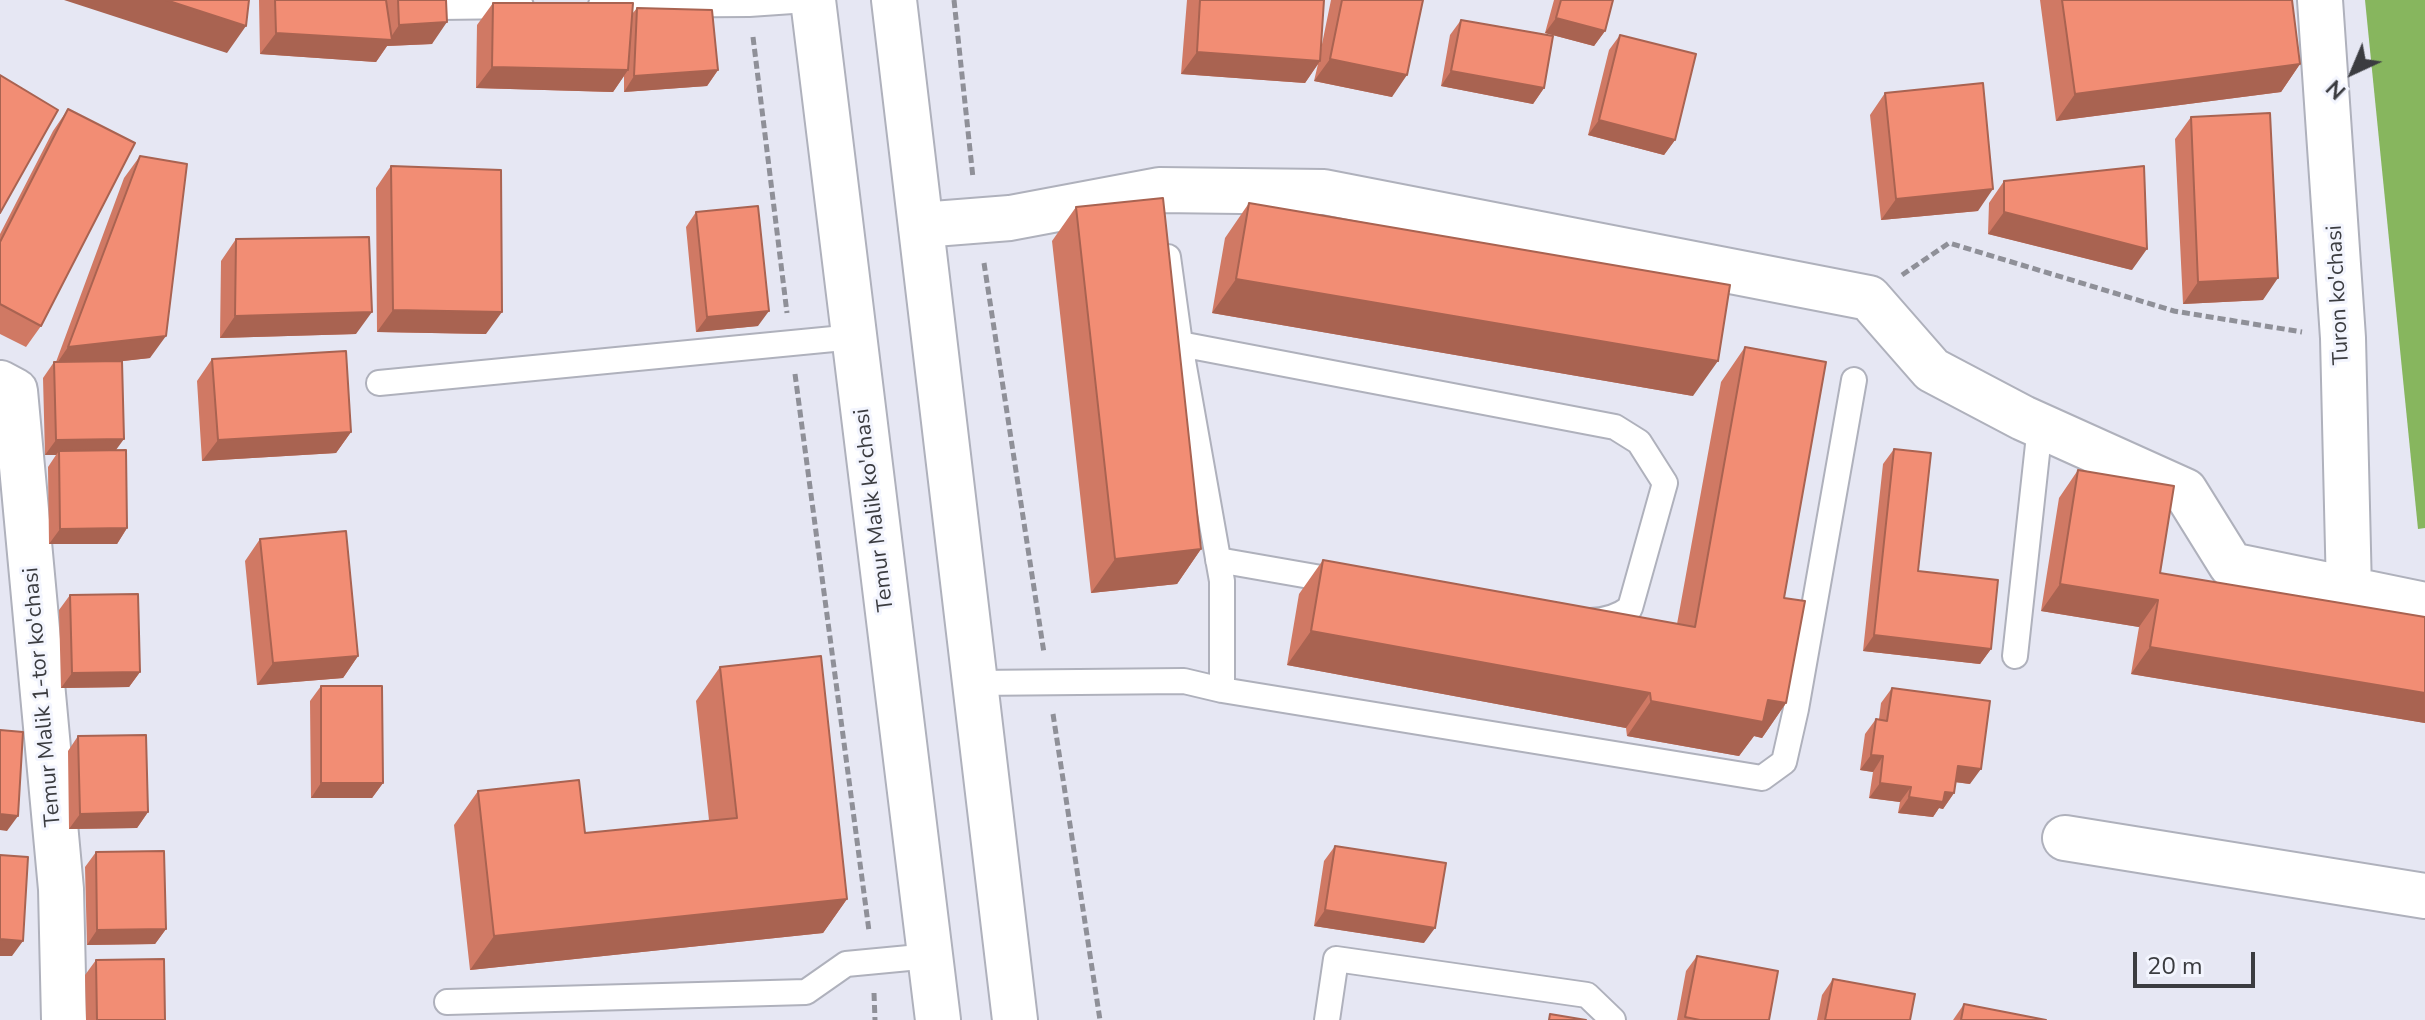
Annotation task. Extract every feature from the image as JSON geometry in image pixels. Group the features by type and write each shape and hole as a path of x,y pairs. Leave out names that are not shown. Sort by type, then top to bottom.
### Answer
{"main road":[{"name":"Temur Malik ko'chasi","path":"813,0 938,1020"},
{"path":"894,0 1015,1020"},
{"name":"Turon ko'chasi","path":"2320,0 2343,338 2349,591"},
{"path":"921,225 1010,218 1163,215 1324,192 1869,298 1932,370 2040,426 2185,491 2231,565 2425,605"},
{"name":"Temur Malik 1-tor ko'chasi","path":"0,383 15,391 17,406 61,889 64,1020"},
{"path":"2065,838 2425,896"}],"lane":[{"path":"578,6 749,4 807,0"},
{"path":"439,7 548,6"},
{"path":"1163,215 1180,344 1222,581 1222,690"},
{"path":"379,383 854,337"},
{"path":"1180,344 1615,427 1639,442 1665,483 1630,608 1619,616 1599,621 1565,620"},
{"path":"974,683 1184,681 1222,690 1762,778 1784,762 1854,380"},
{"path":"2015,656 2040,426"},
{"path":"1218,560 1369,586"},
{"path":"447,1002 806,992 846,964 930,956"},
{"path":"1327,1020 1336,959 1587,995 1613,1020"}],"path":[{"path":"954,0 978,220 1100,1020"},
{"path":"749,4 779,264 873,961 875,1020"},
{"path":"1869,298 1949,243 2174,311 2343,338"}],"green space":[{"path":"2365,0 2425,0 2425,528 2418,529"}],"building":[{"path":"166,0 249,0 246,26"},
{"path":"275,0 386,0 392,40 276,33"},
{"path":"398,0 446,0 447,22 399,25"},
{"path":"1200,0 1324,0 1320,61 1197,52"},
{"path":"1342,0 1423,0 1407,75 1330,59"},
{"path":"1561,0 1613,0 1605,31 1556,18"},
{"path":"2062,0 2292,0 2300,64 2075,94"},
{"path":"493,3 633,3 628,70 492,67"},
{"path":"637,8 712,10 718,70 634,76"},
{"path":"1461,20 1553,36 1544,88 1451,71"},
{"path":"1620,35 1696,54 1675,140 1599,120"},
{"path":"0,75 58,110 0,213"},
{"path":"1983,83 1993,189 1896,199 1885,93"},
{"path":"68,109 135,143 41,326 0,304 0,242"},
{"path":"2270,113 2278,278 2198,282 2191,117"},
{"path":"140,156 187,164 166,336 68,347"},
{"path":"391,166 501,170 502,312 393,310"},
{"path":"2144,166 2147,249 2004,212 2004,181"},
{"path":"1163,198 1201,549 1115,559 1076,207"},
{"path":"1249,203 1730,285 1718,361 1236,279"},
{"path":"758,206 769,311 707,317 696,212"},
{"path":"369,237 372,312 235,316 236,239"},
{"path":"1745,347 1826,362 1784,598 1805,601 1786,703 1768,700 1763,722 1651,701 1650,693 1311,631 1323,560 1695,627"},
{"path":"346,351 351,432 218,440 212,359"},
{"path":"122,361 124,439 56,440 54,362"},
{"path":"1894,449 1931,453 1918,571 1998,580 1991,649 1874,635"},
{"path":"126,450 127,528 60,529 59,451"},
{"path":"2078,470 2174,486 2160,573 2425,617 2425,693 2150,647 2158,600 2060,584"},
{"path":"346,531 358,656 273,663 260,539"},
{"path":"138,594 140,672 72,673 70,595"},
{"path":"821,656 847,899 494,936 478,791 579,780 585,833 737,818 720,667"},
{"path":"321,686 382,686 383,783 321,783"},
{"path":"1892,688 1990,701 1981,769 1958,766 1954,793 1945,792 1943,802 1909,797 1911,787 1880,783 1883,756 1871,755 1876,719 1887,721"},
{"path":"0,730 23,732 18,816 0,814"},
{"path":"146,735 148,812 80,814 78,736"},
{"path":"1335,846 1446,863 1435,928 1325,910"},
{"path":"164,851 166,929 97,930 96,852"},
{"path":"0,855 28,857 23,941 0,939"},
{"path":"1697,956 1778,971 1769,1020 1700,1020 1685,1017"},
{"path":"164,959 165,1020 97,1020 96,960"},
{"path":"1833,979 1915,994 1910,1020 1825,1020"},
{"path":"1964,1004 2046,1020 1961,1020"},
{"path":"1550,1014 1586,1020 1549,1020"}]}
